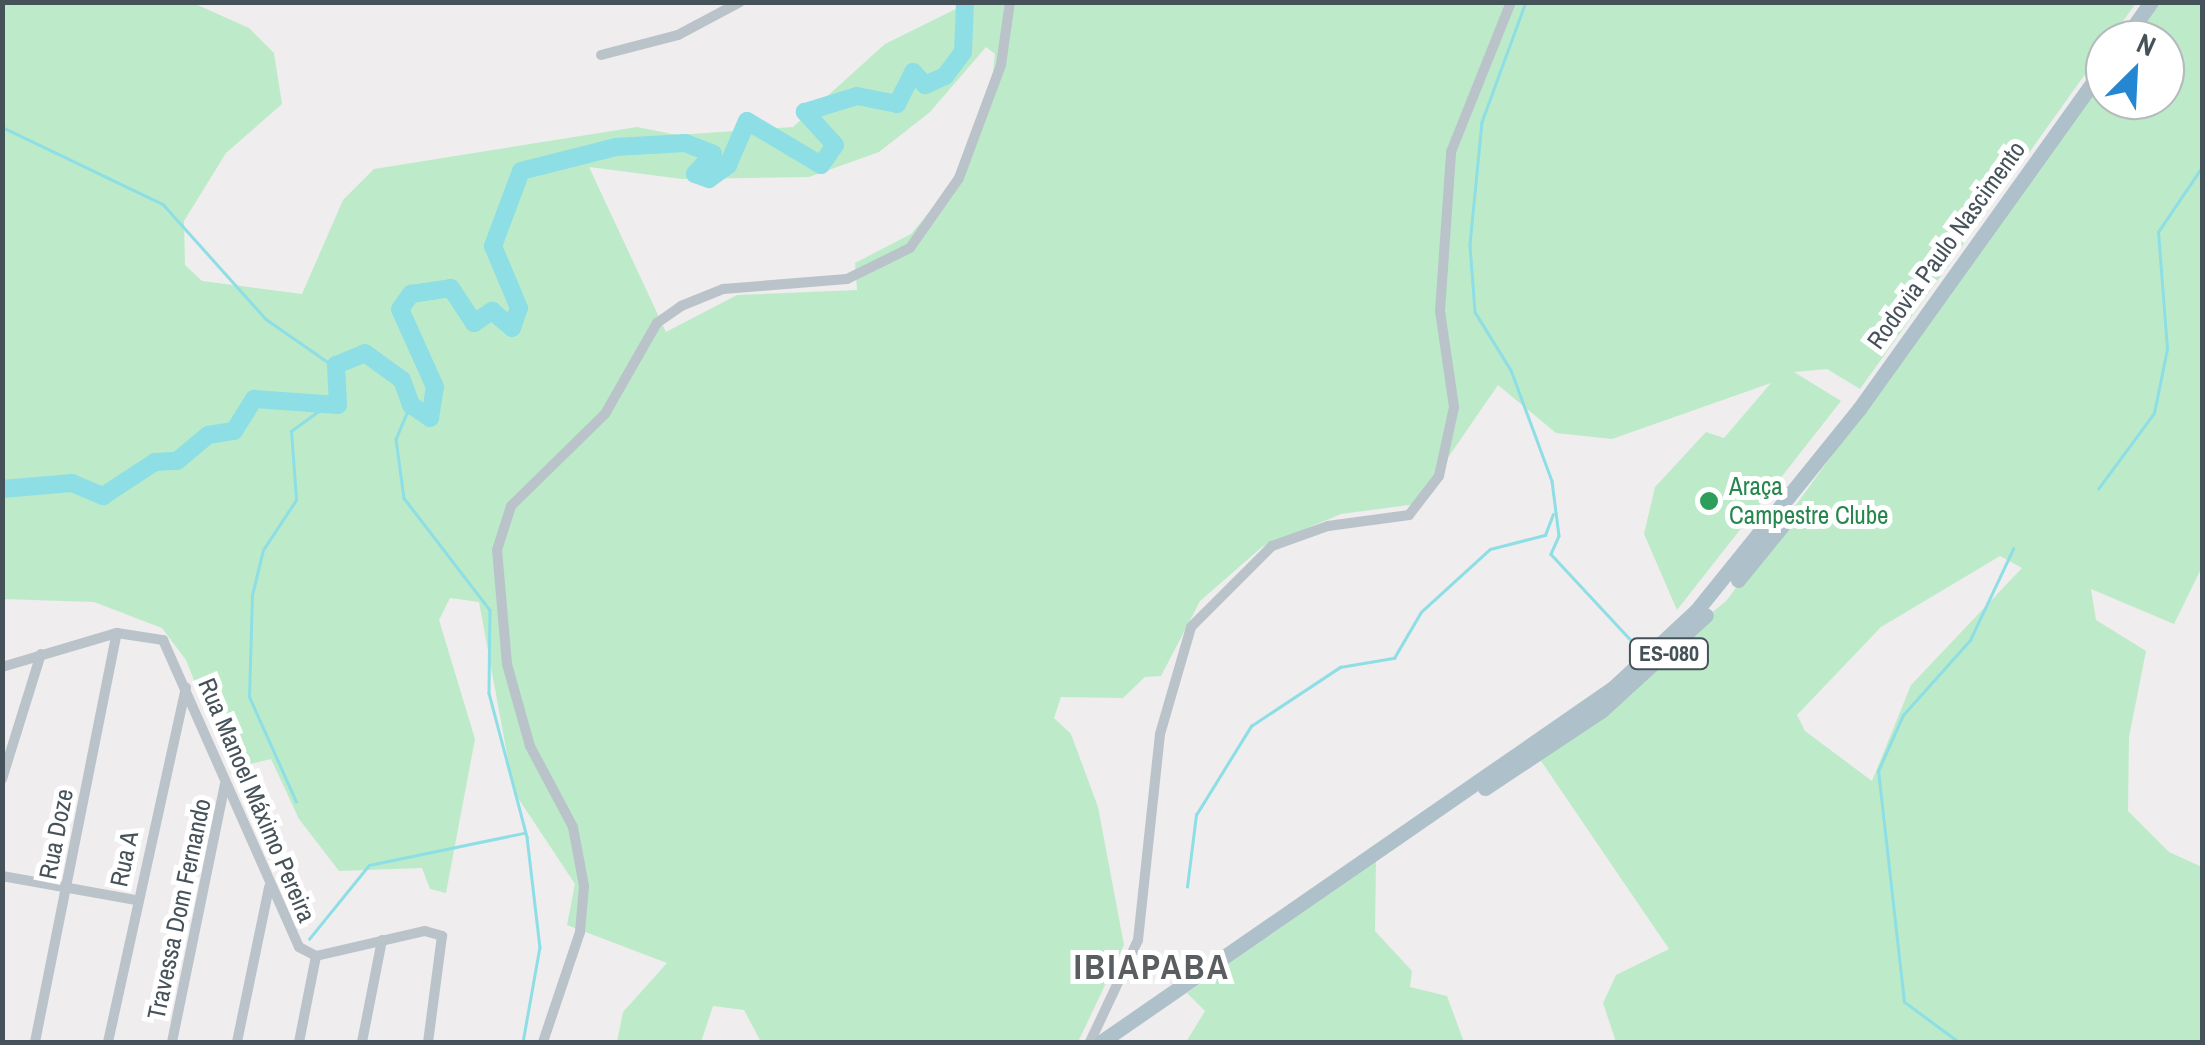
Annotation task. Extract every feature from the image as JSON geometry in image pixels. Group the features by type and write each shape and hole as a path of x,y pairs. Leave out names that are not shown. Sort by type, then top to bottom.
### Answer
{"main road":[{"name":"Rodovia Paulo Nascimento","path":"1102,1042 1458,800 1562,741 1668,654 1767,547 1826,452 2085,94"}],"street":[{"path":"600,55 678,34 740,2"},
{"path":"544,1042 584,904 573,827 530,746 508,664 497,550 511,506 605,414 657,324 681,306 723,290 847,279 910,248 960,178 998,76 1010,2"},
{"path":"1090,1042 1138,940 1160,734 1191,627 1272,546 1328,526 1409,515 1439,476 1454,408 1440,311 1451,152 1512,2"},
{"name":"Rua Manoel Máximo Pereira","path":"2,667 117,633 163,640 299,947 316,956 382,940 442,936 428,1042"},
{"name":"Rua Doze","path":"35,1042 117,633"},
{"path":"2,779 42,654"},
{"name":"Rua A","path":"108,1042 136,900 186,686"},
{"name":"Travessa Dom Fernando","path":"172,1042 226,783"},
{"path":"2,876 136,900"},
{"path":"237,1042 269,885"},
{"path":"362,1042 382,940"},
{"path":"299,1042 316,956"}],"green space":[{"path":"3,3 193,3 249,28 274,53 282,104 226,153 184,221 185,265 202,281 302,294 343,200 374,169 637,127 677,135 793,127 885,44 968,3 2136,3 2124,20 2085,20 2085,74 1860,389 1827,369 1794,372 1841,401 1677,610 1644,534 1655,487 1706,432 1724,438 1771,383 1612,439 1556,433 1498,385 1416,504 1341,514 1262,547 1200,601 1161,676 1145,677 1123,698 1061,697 1054,718 1071,734 1098,807 1124,945 1078,1042 761,1042 744,1010 713,1006 701,1042 617,1042 623,1012 667,963 567,925 575,884 514,792 479,602 450,598 439,620 475,739 446,893 430,889 422,868 339,871 299,819 271,759 229,769 186,660 162,628 94,602 3,599","holes":["986,47 995,54 992,80 955,181 911,234 855,263 857,290 737,295 666,332 589,167 682,179 809,177 879,152 930,112"]},
{"path":"2160,3 2202,3 2202,567 2174,624 2091,589 2096,620 2146,651 2129,737 2128,811 2169,852 2202,867 2202,1042 1616,1042 1603,1003 1616,975 1669,949 1539,758 1727,600 2085,107 2085,120 2185,120 2185,20 2148,20","holes":["2000,556 2022,568 1911,685 1872,781 1805,731 1797,715 1881,627"]},
{"path":"1376,861 1375,931 1412,971 1410,987 1447,996 1464,1042 1186,1042 1205,1011 1187,993"}],"waterway":[{"path":"2,489 72,483 103,496 155,462 177,461 208,435 234,431 254,399 338,405 336,365 365,353 402,380 411,405 430,418 435,387 400,309 411,294 451,288 474,323 492,311 512,328 519,308 493,246 521,171 616,147 685,143 713,154 695,174 709,179 728,165 747,121 821,165 835,145 805,112 857,96 897,104 913,72 925,85 945,76 963,52 965,2"},
{"path":"1526,2 1482,122 1470,245 1475,312 1511,370 1552,481 1559,536 1551,554 1641,651"},
{"path":"2,127 163,204 266,319 335,367"},
{"path":"2098,489 2154,413 2167,349 2158,232 2202,167"},
{"path":"411,404 396,439 404,498 490,610 489,693 527,837 540,947 523,1042"},
{"path":"296,802 249,697 252,595 263,550 296,500 291,431 323,408"},
{"path":"1187,887 1196,815 1251,726 1340,667 1394,658 1421,612 1490,549 1545,535 1553,514"},
{"path":"1958,1042 1904,1002 1878,771 1903,715 1970,640 2013,549"},
{"path":"309,939 369,865 524,833"}],"place":[{"name":"Araça Campestre Clube","path":"1709,501"}],"district":[{"name":"IBIAPABA","path":"1152,967"}]}
